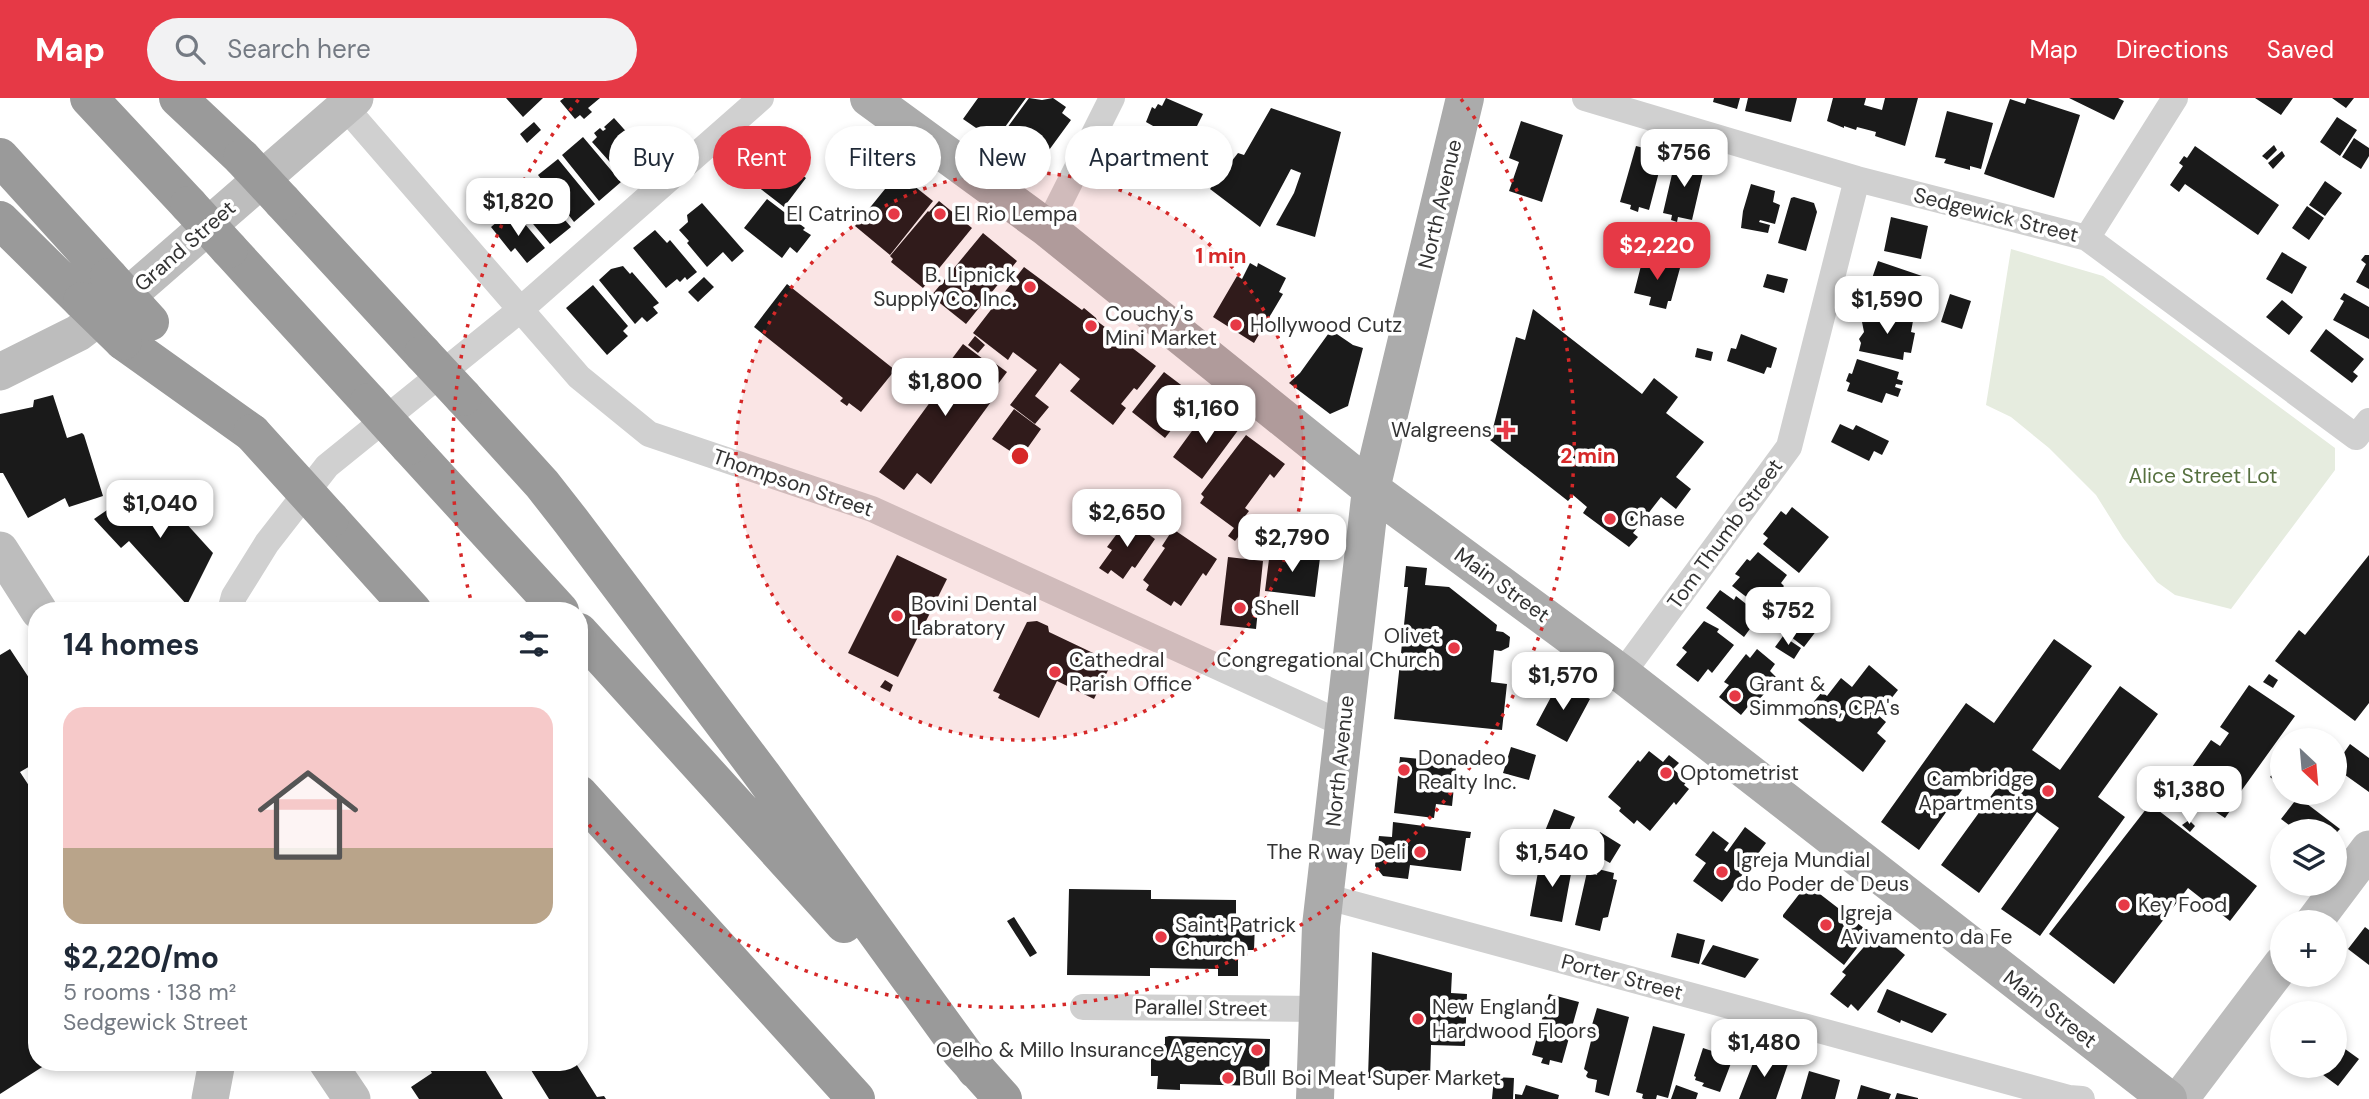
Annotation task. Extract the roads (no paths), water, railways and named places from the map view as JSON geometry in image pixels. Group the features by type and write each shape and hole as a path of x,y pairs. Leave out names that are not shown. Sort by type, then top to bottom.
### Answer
{"highway":[{"path":"89,98 552,602"},
{"path":"178,98 242,158 542,484 763,776 976,1070"},
{"path":"197,98 242,158"},
{"path":"0,157 96,289 136,331 252,433 405,602"},
{"path":"0,220 96,289"},
{"path":"588,642 1003,1099"},
{"path":"588,803 856,1099"}],"main road":[{"name":"Main Street","path":"869,98 1047,228 1371,489 1622,674 2168,1099"},
{"name":"North Avenue","path":"1315,1099 1324,897 1371,489 1465,98"}],"street":[{"path":"232,602 267,543 327,466 520,310 761,98"},
{"path":"1047,228 1112,98"},
{"name":"Sedgewick Street","path":"1585,98 1857,179 2087,238 2363,429"},
{"path":"2087,238 2175,98"},
{"name":"Thompson Street","path":"350,103 520,310 579,377 649,434 872,509 1343,724"},
{"name":"Grand Street","path":"0,372 78,333 132,292 350,103"},
{"name":"Tom Thumb Street","path":"1622,674 1789,447 1857,179"},
{"path":"0,550 32,602"},
{"path":"2323,910 2369,849"},
{"name":"Porter Street","path":"1324,897 2068,1098 2082,1099"},
{"path":"2180,1099 2270,980"},
{"name":"Parallel Street","path":"1083,1007 1319,1009"},
{"path":"210,1099 215,1071"},
{"path":"333,1071 352,1099"}],"place":[{"name":"El Catrino","path":"894,214"},
{"name":"El Rio Lempa","path":"940,214"},
{"name":"B. Lipnick Supply Co. Inc.","path":"1030,287"},
{"name":"Hollywood Cutz","path":"1236,325"},
{"name":"Couchy's Mini Market","path":"1091,326"},
{"name":"Walgreens","path":"1506,430"},
{"name":"Chase","path":"1610,519"},
{"name":"Shell","path":"1240,608"},
{"name":"Bovini Dental Labratory","path":"897,616"},
{"name":"Olivet Congregational Church","path":"1454,648"},
{"name":"Cathedral Parish Office","path":"1055,672"},
{"name":"Grant & Simmons, CPA's","path":"1735,696"},
{"name":"Donadeo Realty Inc.","path":"1404,770"},
{"name":"Optometrist","path":"1666,773"},
{"name":"Cambridge Apartments","path":"2048,791"},
{"name":"The R way Deli","path":"1420,852"},
{"name":"Igreja Mundial do Poder de Deus","path":"1722,872"},
{"name":"Key Food","path":"2124,905"},
{"name":"Igreja Avivamento da Fe","path":"1826,925"},
{"name":"Saint Patrick Church","path":"1161,937"},
{"name":"New England Hardwood Floors","path":"1418,1019"},
{"name":"Oelho & Millo Insurance Agency","path":"1257,1050"},
{"name":"Bull Boi Meat Super Market","path":"1228,1078"}],"park label":[{"name":"Alice Street Lot","path":"2203,476"}]}
